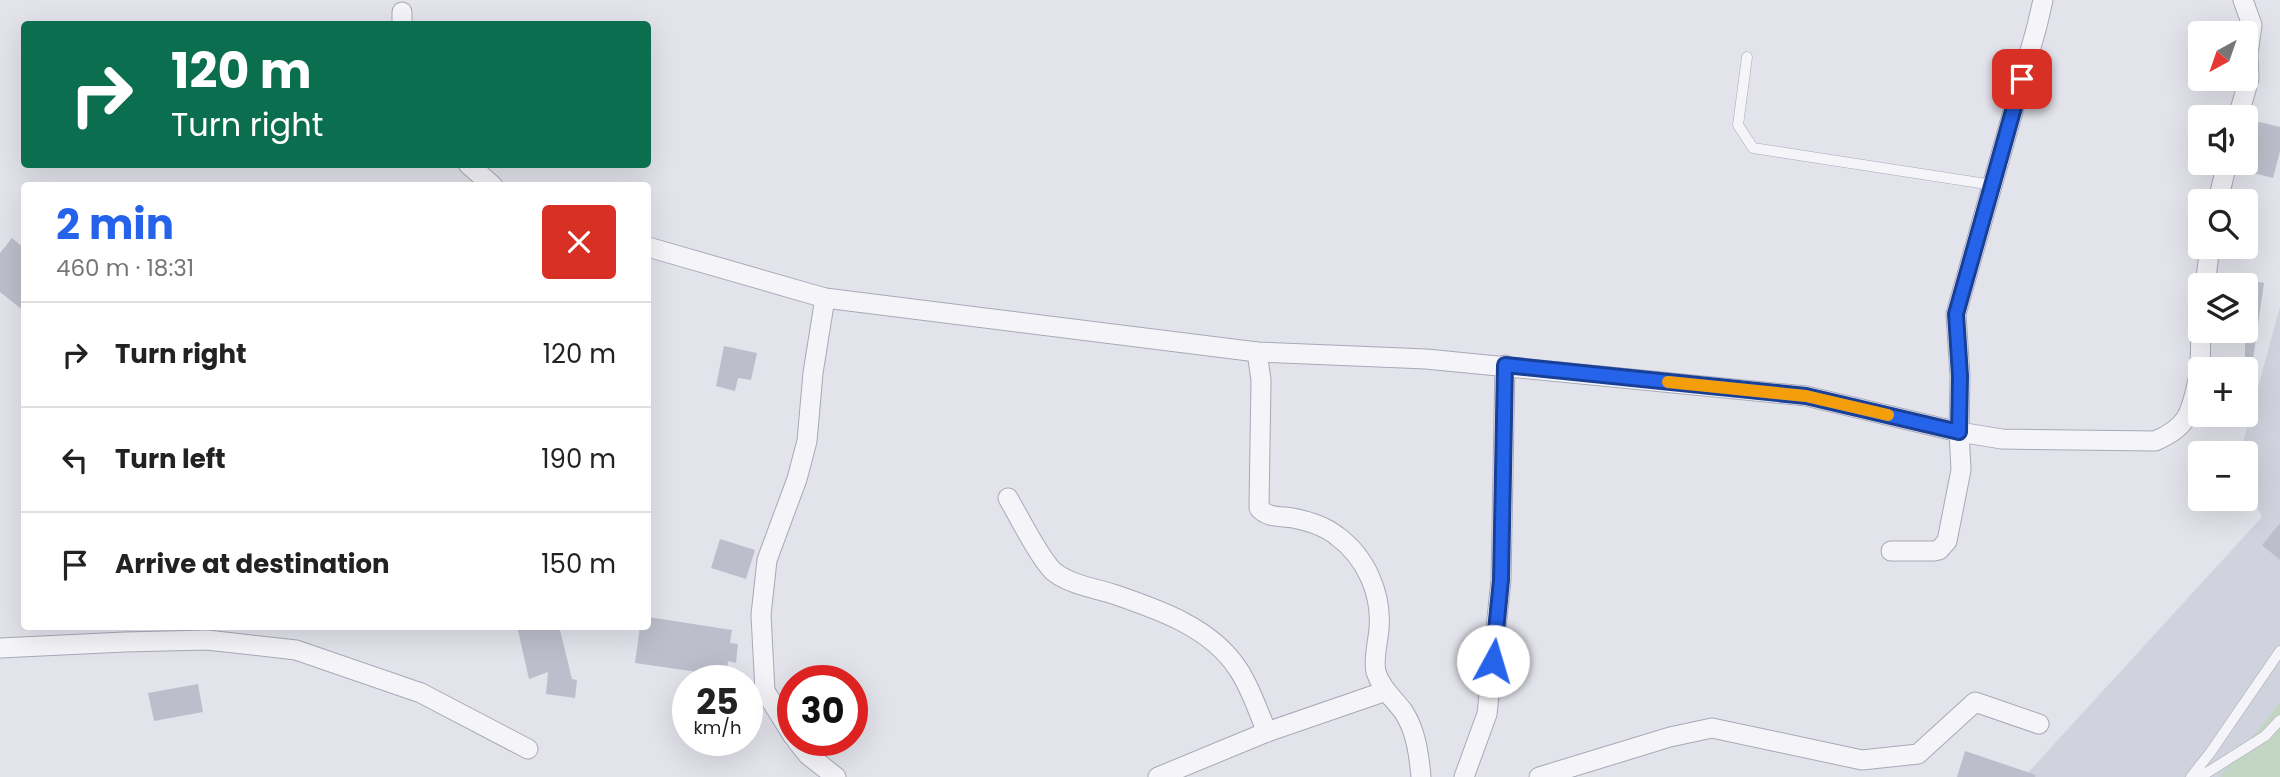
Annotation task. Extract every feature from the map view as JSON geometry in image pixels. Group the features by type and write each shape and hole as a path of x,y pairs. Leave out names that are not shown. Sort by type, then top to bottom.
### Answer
{"street":[{"path":"1891,551 1934,551 1939,550 1947,541 1961,470 1956,314 2043,0"},
{"path":"2241,105 2249,79 2248,54 2252,25 2243,0"},
{"path":"473,168 488,182"},
{"path":"651,248 825,298 1257,352 1505,365 1806,396 1959,432 2002,439 2155,441 2173,433 2188,417"},
{"path":"777,710 765,691 761,615 767,560 797,480 807,441 813,373 825,298"},
{"path":"1257,352 1261,380 1259,508 1268,515 1293,518 1335,534 1361,560 1371,580 1380,619 1375,668 1386,691 1410,723 1418,749 1421,777"},
{"path":"1464,777 1487,714 1501,580 1505,365"},
{"path":"1008,498 1053,570 1066,579 1173,617 1208,638 1238,669 1267,732"},
{"path":"0,648 207,640 296,650 421,693 528,749"},
{"path":"1158,777 1267,732 1386,691"},
{"path":"1539,777 1670,737 1712,728 1862,760 1918,754 1975,702 2039,724"},
{"path":"809,756 836,777"}],"lane":[{"path":"1747,57 1738,125 1753,148 1993,185"},
{"path":"2191,777 2280,651"},
{"path":"2200,777 2265,736 2280,720"}],"shaded area":[{"path":"2280,307 2280,777 2024,777 2262,517 2258,509 2258,441 2243,441 2247,427 2258,427 2258,387"}],"green space":[{"path":"2280,703 2280,777 2220,777"}],"building":[{"path":"2258,122 2280,127 2280,151 2273,178 2258,174"},
{"path":"12,238 21,246 21,309 0,292 0,253"},
{"path":"2258,282 2264,283 2258,324"},
{"path":"2245,343 2255,343 2253,357 2245,357"},
{"path":"724,346 757,353 751,380 738,378 735,391 716,386"},
{"path":"2280,523 2280,560 2262,545"},
{"path":"720,539 755,550 746,579 711,568"},
{"path":"651,617 732,630 730,643 738,644 736,663 728,661 727,665 672,665 672,668 635,663 639,630 651,630"},
{"path":"518,630 560,630 572,679 577,680 575,698 546,694 548,672 529,679"},
{"path":"198,684 203,712 154,721 148,693"},
{"path":"1965,751 2036,775 1957,777"}],"slow traffic":[{"path":"1668,382 1806,396 1888,415"}],"route":[{"path":"1493,661 1501,580 1505,365 1806,396 1959,432 1960,376 1956,314 2022,79"}]}
